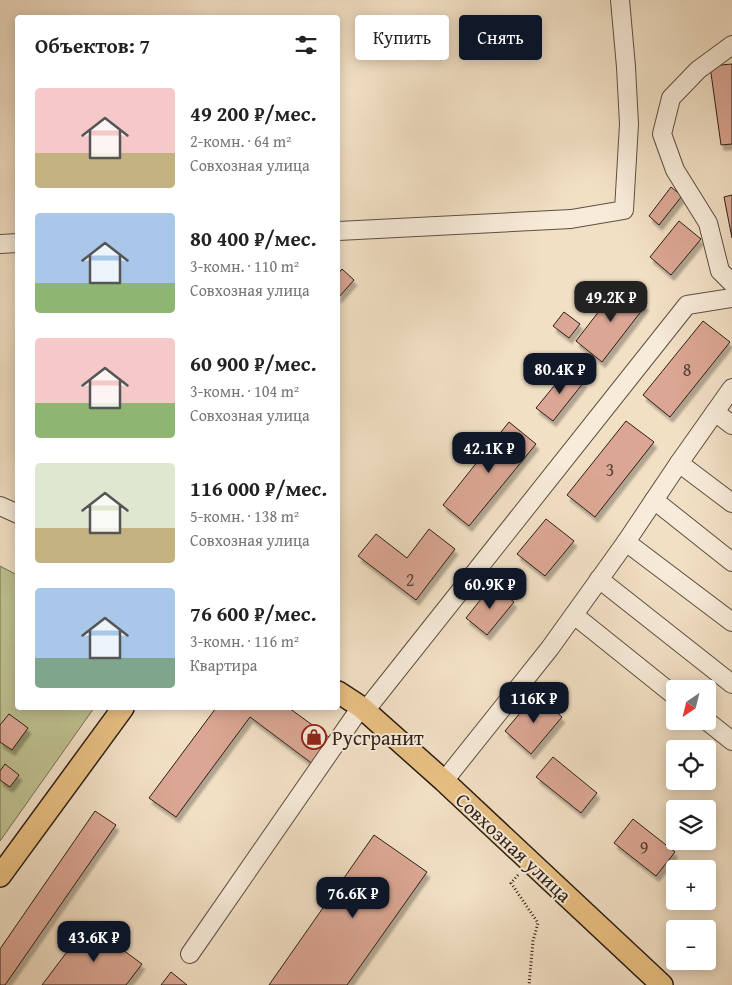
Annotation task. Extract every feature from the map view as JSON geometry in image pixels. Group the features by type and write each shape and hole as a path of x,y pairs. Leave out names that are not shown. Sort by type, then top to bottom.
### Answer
{"main road":[{"name":"Совхозная улица","path":"340,693 363,709 444,781 662,985"},
{"path":"0,876 122,710"}],"street":[{"path":"340,231 570,219 624,210 629,124 620,0"},
{"path":"732,45 698,70 671,98 662,134 675,170 708,224 720,271 732,284"},
{"path":"0,244 15,243"},
{"path":"190,954 363,709 687,305 732,298"},
{"path":"444,781 574,616 732,388"},
{"path":"715,412 732,424"},
{"path":"679,463 732,503"},
{"path":"654,500 732,562"},
{"path":"626,542 732,622"},
{"path":"599,579 732,684"},
{"path":"574,616 666,689"},
{"path":"716,728 732,741"}],"path":[{"path":"529,985 533,941 538,923 511,883 530,862"}],"green space":[{"path":"0,566 15,574 15,710 93,710 0,841"}],"building":[{"path":"732,64 732,144 721,145 710,66"},
{"path":"671,187 682,196 659,225 649,216"},
{"path":"732,195 732,238 724,197"},
{"path":"679,221 701,239 671,275 650,257"},
{"path":"342,269 354,280 340,296 340,272"},
{"path":"620,284 646,305 602,362 576,341"},
{"path":"564,312 580,324 569,338 553,326"},
{"path":"703,321 730,342 670,417 643,395"},
{"path":"568,369 584,382 553,421 536,408"},
{"path":"626,421 654,442 595,517 567,495"},
{"path":"509,422 536,444 469,526 443,505"},
{"path":"546,519 574,541 545,576 517,554"},
{"path":"429,529 455,549 416,600 358,556 376,534 407,558"},
{"path":"493,584 514,602 487,635 466,618"},
{"path":"536,694 562,717 531,754 505,731"},
{"path":"215,710 292,710 333,740 314,765 250,717 176,817 149,798"},
{"path":"9,714 28,728 12,750 0,742 0,725"},
{"path":"553,757 597,793 581,813 536,777"},
{"path":"5,764 19,775 10,787 0,780 0,771"},
{"path":"95,811 116,825 5,985 0,985 0,949"},
{"path":"633,819 666,845 666,850 675,852 669,860 666,860 666,863 656,876 614,843"},
{"path":"374,835 427,872 347,985 269,985"},
{"path":"88,924 142,964 126,985 42,985"},
{"path":"171,972 187,985 161,985"}],"place":[{"name":"Русгранит","path":"314,737"}]}
